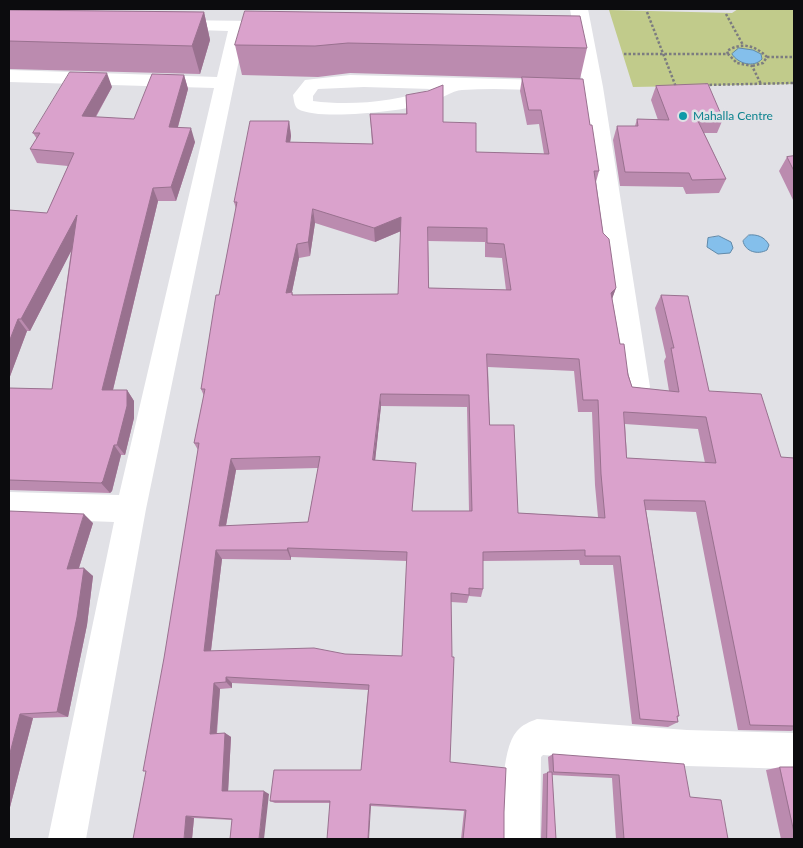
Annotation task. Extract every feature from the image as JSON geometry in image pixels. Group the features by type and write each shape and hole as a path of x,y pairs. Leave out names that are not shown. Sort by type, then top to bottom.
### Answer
{"street":[{"path":"575,21 593,87 638,387"},
{"path":"148,25 268,26"},
{"path":"67,839 131,509 238,25"},
{"path":"9,76 224,83"},
{"path":"454,84 439,94 400,106 314,107 304,104 303,95 312,84 325,82 454,84 593,87"},
{"path":"9,505 131,509"},
{"path":"521,839 523,756 528,745 537,737 687,748 794,751"}],"path":[{"path":"647,12 677,90"},
{"path":"726,14 743,45"},
{"path":"728,54 728,51 731,49 743,45 757,49 768,57 794,57"},
{"path":"624,54 728,54 738,63 752,66 763,63 768,57"},
{"path":"752,66 761,84"},
{"path":"704,85 794,83"}],"green space":[{"path":"738,9 794,9 794,84 633,87 609,10 732,13"}],"water":[{"path":"739,48 753,50 761,54 762,59 759,62 746,64 732,54"},
{"path":"749,235 763,238 769,245 767,250 752,252 746,248 743,241"},
{"path":"719,236 731,242 733,248 730,253 718,254 707,247 708,238"}],"building":[{"path":"9,10 204,12 192,46 9,41"},
{"path":"245,11 580,16 587,48 348,43 315,46 235,45"},
{"path":"70,72 107,73 82,116 134,119 152,74 184,75 169,127 191,128 171,187 153,188 102,390 127,390 127,406 117,445 114,445 103,481 101,483 9,480 9,388 52,389 77,215 21,319 18,319 9,342 9,210 47,213 74,153 30,149 40,133 33,133"},
{"path":"522,77 583,79 599,171 594,171 603,233 609,239 616,288 611,293 620,344 624,344 628,375 632,387 679,392 671,348 674,348 661,295 688,296 709,391 761,394 781,457 794,458 794,726 750,725 705,501 644,500 679,716 677,716 678,722 640,719 620,556 585,556 585,550 483,552 483,589 469,588 469,595 451,593 452,657 454,657 450,762 506,768 505,839 463,839 466,810 370,804 368,839 327,839 330,801 270,801 274,770 361,770 369,685 226,677 226,682 214,683 210,734 225,733 222,791 264,791 259,839 230,839 232,819 186,816 184,839 133,839 146,771 143,771 164,658 199,443 194,443 205,389 201,389 216,295 219,295 237,202 234,202 250,121 289,121 286,142 373,144 370,114 407,114 406,95 428,91 443,85 443,122 476,123 476,152 549,154 541,110 529,110","holes":["313,209 374,228 401,217 398,294 292,295 292,292 286,293 297,244 308,242","428,227 487,228 487,243 504,244 511,290 429,288","487,354 579,359 583,400 598,400 605,518 518,513 514,425 490,425","381,394 469,395 472,511 412,511 416,463 373,460","624,412 706,417 716,463 627,458","320,457 308,522 219,526 231,459","288,548 407,552 402,656 345,654 314,648 204,651 216,550 287,550"]},
{"path":"708,84 723,119 697,119 726,179 692,180 689,173 625,172 617,126 638,126 637,119 669,120 656,86"},
{"path":"794,156 794,171 787,157"},
{"path":"9,511 84,514 67,569 84,568 77,617 57,712 20,714 9,757"},
{"path":"553,754 684,764 690,797 721,800 728,839 624,839 619,775 554,772"},
{"path":"780,767 794,767 794,832"},
{"path":"548,772 552,772 556,839 547,839"}],"place":[{"name":"Mahalla Centre","path":"683,116"}]}
